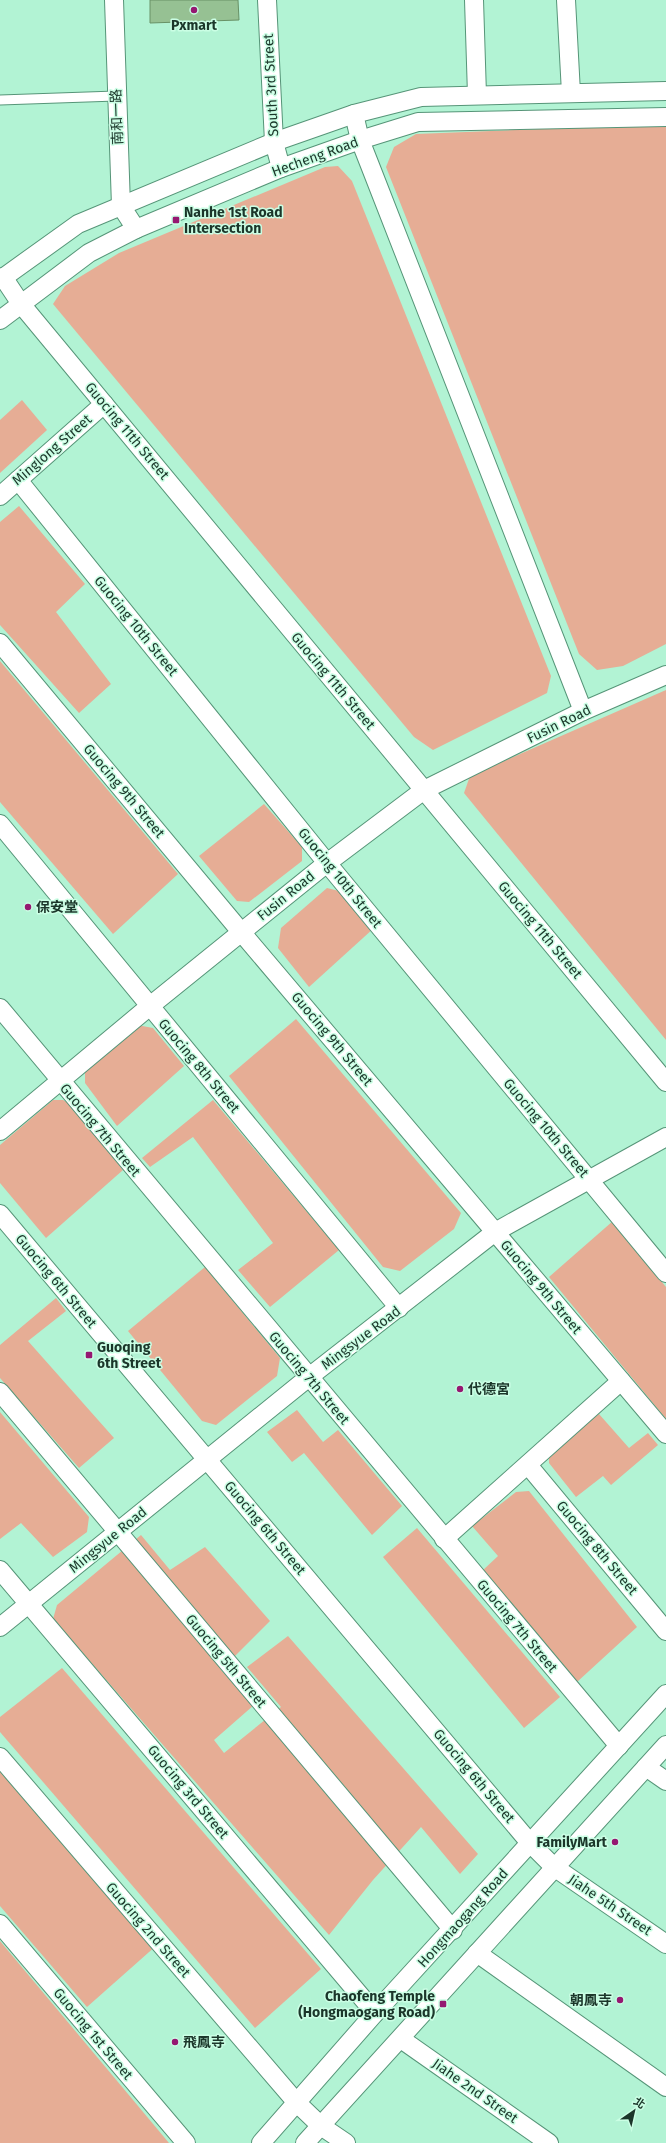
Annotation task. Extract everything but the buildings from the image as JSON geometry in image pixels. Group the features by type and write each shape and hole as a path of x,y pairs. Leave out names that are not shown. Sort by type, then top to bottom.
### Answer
{"street":[{"name":"南和一路","path":"114,0 116,96 121,206"},
{"name":"South 3rd Street","path":"267,0 274,142 282,168"},
{"path":"474,0 477,95"},
{"path":"566,0 571,93"},
{"name":"Hecheng Road","path":"2,279 78,224 274,142 354,114 421,97 666,91"},
{"path":"354,114 360,140 583,711"},
{"name":"Hecheng Road","path":"0,320 89,253 136,229 282,168 360,140 418,122 666,117"},
{"path":"121,206 136,229"},
{"name":"Guocing 11th Street","path":"2,279 21,304 666,1082"},
{"name":"Minglong Street","path":"0,496 104,404"},
{"name":"Guocing 10th Street","path":"18,480 327,863 666,1273"},
{"name":"Guocing 9th Street","path":"0,643 242,933 666,1434"},
{"name":"Fusin Road","path":"0,1131 150,1006 327,863 424,790 583,711 666,675"},
{"name":"Guocing 8th Street","path":"0,824 399,1308"},
{"name":"Guocing 7th Street","path":"0,1008 60,1082 619,1746"},
{"name":"Mingsyue Road","path":"0,1627 309,1378 495,1232 666,1137"},
{"name":"Guocing 6th Street","path":"0,1214 530,1843 554,1867"},
{"path":"444,1539 621,1381"},
{"name":"Guocing 5th Street","path":"0,1392 453,1930"},
{"name":"Guocing 8th Street","path":"528,1465 666,1630"},
{"name":"Guocing 3rd Street","path":"0,1570 375,2013"},
{"name":"Hongmaogang Road","path":"260,2143 297,2103 375,2013 453,1930 666,1694"},
{"path":"305,2143 401,2039 554,1867 666,1745"},
{"name":"Guocing 2nd Street","path":"0,1757 297,2103 321,2126 346,2143"},
{"path":"646,1767 666,1780"},
{"name":"Jiahe 5th Street","path":"554,1867 666,1944"},
{"name":"Guocing 1st Street","path":"0,1924 186,2143"},
{"path":"477,1953 666,2087"},
{"name":"Jiahe 2nd Street","path":"401,2039 548,2143"}],"lane":[{"path":"0,100 116,96"}],"shaded area":[{"path":"666,124 666,644 623,666 597,670 579,654 386,167 394,147 416,134"},
{"path":"338,166 352,181 551,676 547,693 433,750 414,737 53,304 65,286 119,253 325,167"},
{"path":"22,400 47,430 0,473 0,420"},
{"path":"19,506 85,584 56,612 111,684 79,713 0,625 0,522"},
{"path":"0,661 178,874 113,934 0,802"},
{"path":"666,690 666,1040 464,793 470,776"},
{"path":"264,804 302,847 302,861 249,902 237,901 199,856"},
{"path":"327,888 343,892 374,928 309,987 278,948 281,928"},
{"path":"296,1019 461,1213 454,1229 400,1271 383,1267 229,1076"},
{"path":"137,1025 153,1028 184,1066 117,1126 85,1083 85,1070"},
{"path":"53,1100 63,1100 72,1105 123,1170 46,1238 0,1183 0,1145"},
{"path":"213,1100 339,1250 270,1307 238,1270 273,1243 193,1137 150,1167 142,1158"},
{"path":"613,1221 666,1287 666,1419 549,1277"},
{"path":"205,1267 280,1358 277,1376 216,1425 202,1421 128,1331"},
{"path":"56,1298 66,1311 28,1341 114,1438 79,1468 0,1378 0,1345"},
{"path":"297,1410 323,1442 338,1430 402,1506 372,1535 304,1453 292,1462 267,1432"},
{"path":"0,1412 89,1517 87,1532 53,1557 21,1523 0,1539"},
{"path":"599,1414 629,1448 648,1433 658,1445 611,1485 603,1476 576,1497 549,1463 549,1451"},
{"path":"529,1491 637,1627 577,1682 481,1572 498,1556 472,1526 516,1492"},
{"path":"417,1528 560,1697 524,1728 383,1557"},
{"path":"141,1535 170,1570 205,1547 270,1621 221,1670 254,1705 214,1740 224,1753 281,1707 247,1667 288,1636 478,1854 460,1874 421,1827 373,1880 329,1935 53,1619 57,1605"},
{"path":"62,1668 321,1969 255,2028 0,1732 0,1717"},
{"path":"0,1766 157,1945 87,2007 0,1906"},
{"path":"0,1941 169,2143 0,2143"}],"place":[{"name":"Pxmart","path":"194,10"},
{"name":"Nanhe 1st Road Intersection","path":"176,220"},
{"name":"保安堂","path":"28,907"},
{"name":"Guoqing 6th Street","path":"89,1355"},
{"name":"代德宮","path":"460,1389"},
{"name":"FamilyMart","path":"615,1842"},
{"name":"朝鳳寺","path":"620,2000"},
{"name":"Chaofeng Temple (Hongmaogang Road)","path":"443,2004"},
{"name":"飛鳳寺","path":"175,2042"}]}
